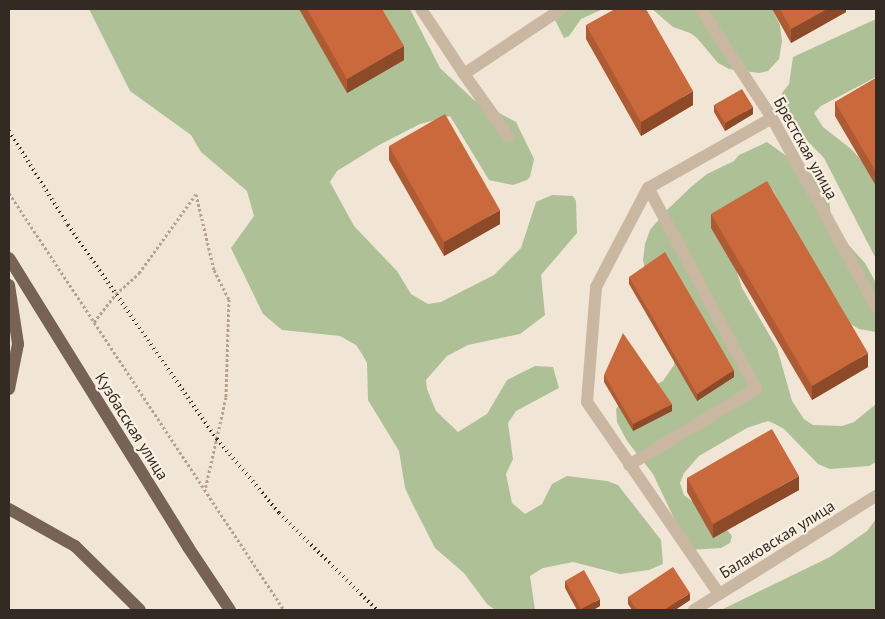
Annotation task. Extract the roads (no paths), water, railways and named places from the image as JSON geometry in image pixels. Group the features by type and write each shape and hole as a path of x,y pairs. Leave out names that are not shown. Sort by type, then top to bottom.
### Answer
{"main road":[{"name":"Кузбасская улица","path":"9,258 188,547 230,610"},
{"path":"9,285 18,344 9,389"},
{"path":"9,510 75,546 140,610"}],"street":[{"path":"422,9 464,74 508,136"},
{"path":"464,74 561,9"},
{"name":"Брестская улица","path":"701,9 772,118 876,307"},
{"path":"719,594 587,402 596,287 648,188 772,118"},
{"path":"629,465 756,389 648,188"},
{"name":"Балаковская улица","path":"694,610 876,496"}],"railway":[{"path":"9,131 68,225 217,439 279,513 377,610"}]}
